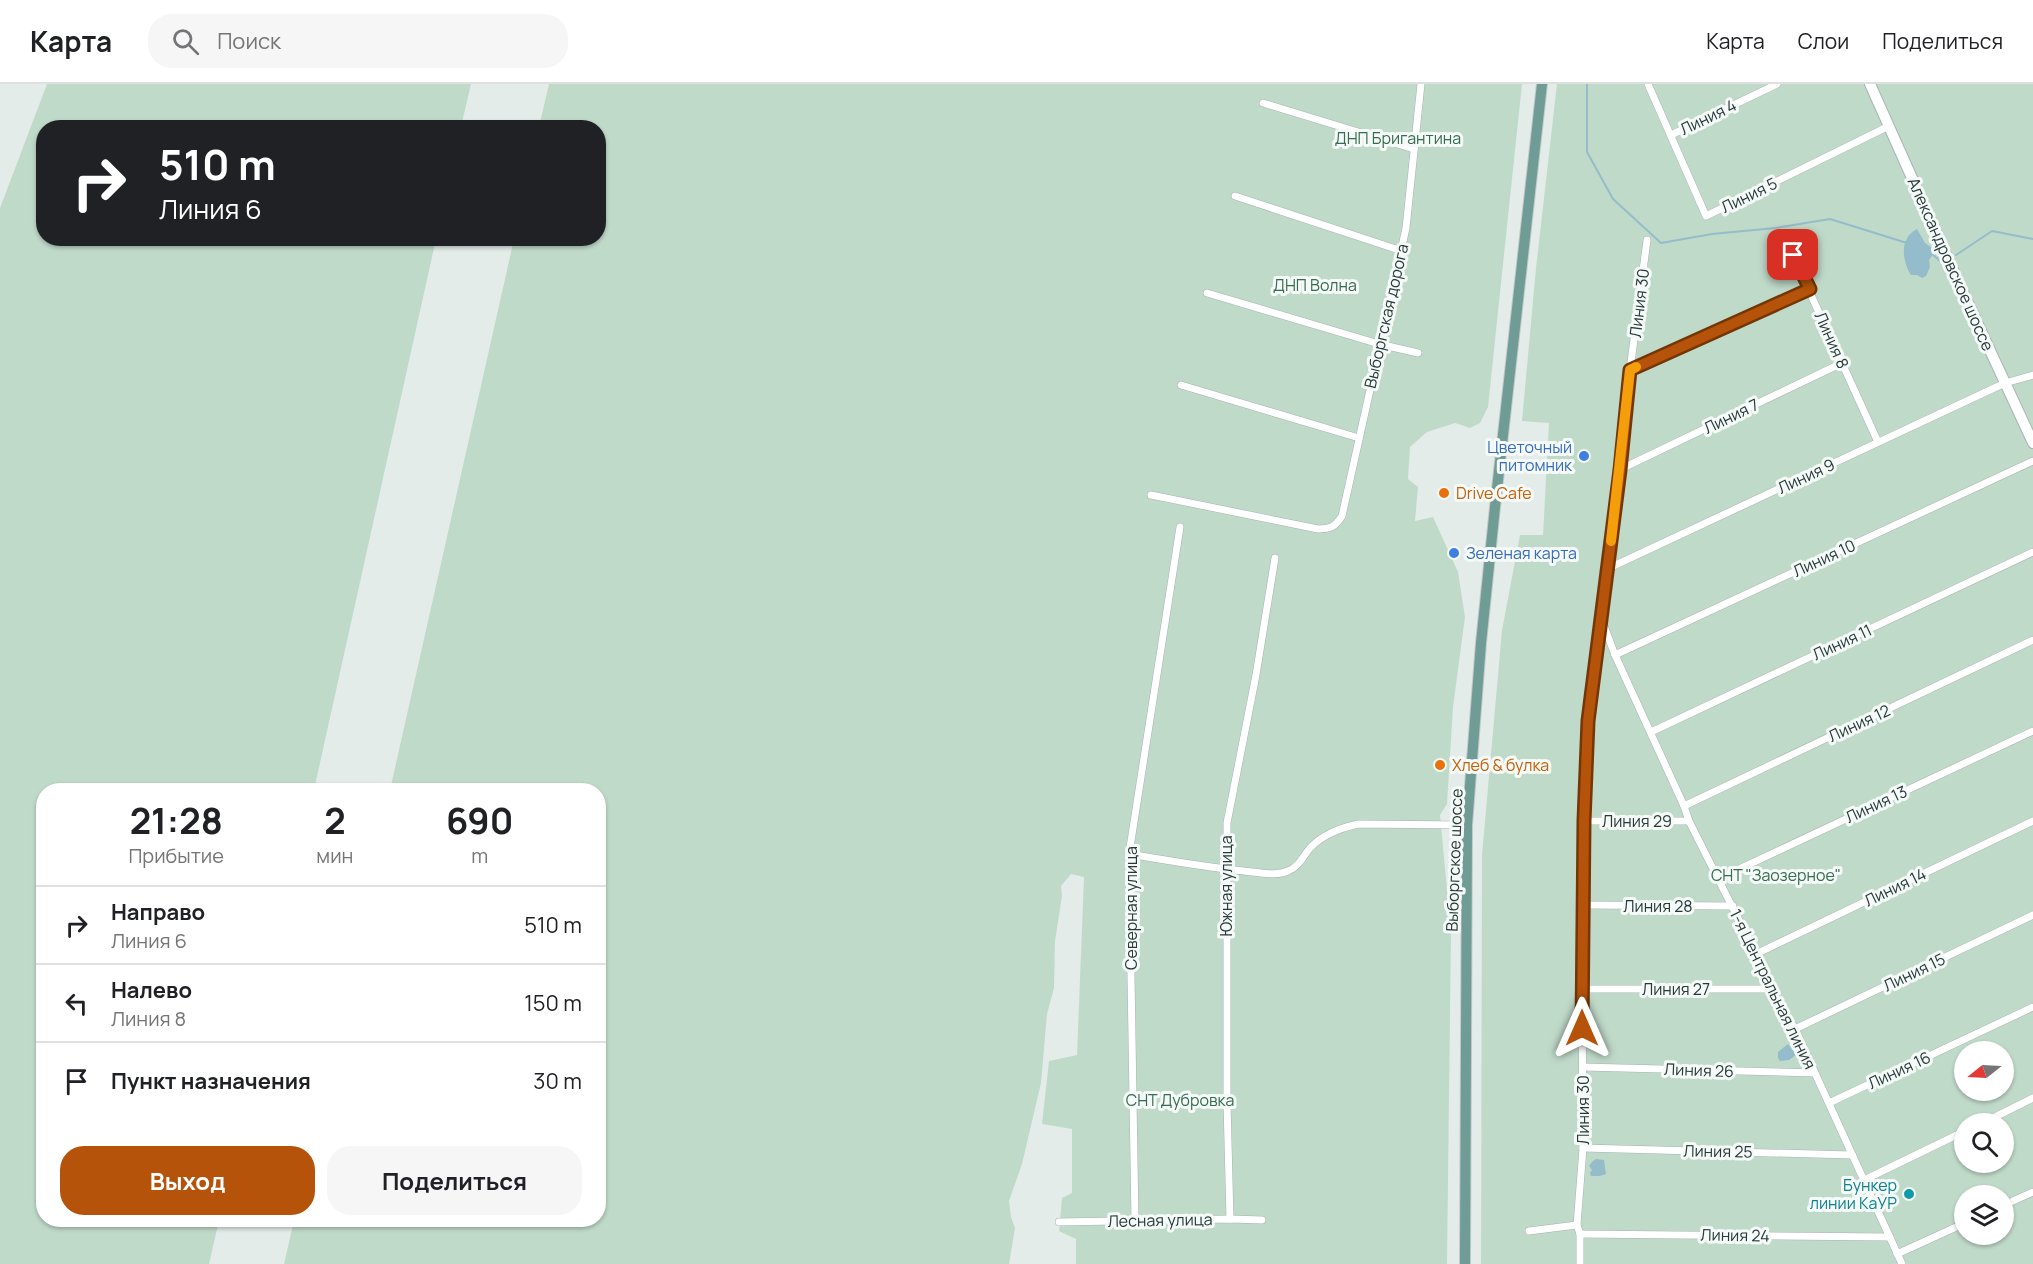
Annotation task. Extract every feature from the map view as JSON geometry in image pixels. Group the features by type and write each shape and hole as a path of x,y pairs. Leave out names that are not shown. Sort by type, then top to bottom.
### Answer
{"main road":[{"name":"Выборгское шоссе","path":"1465,1264 1467,825 1484,620 1542,84"}],"street":[{"name":"Выборгская дорога","path":"1151,495 1318,529 1329,529 1337,525 1342,516 1379,344 1402,251 1421,84"},
{"name":"Линия 5","path":"1648,84 1706,216 1889,126"},
{"name":"Линия 4","path":"1671,135 1777,84"},
{"name":"Александровское шоссе","path":"1870,84 2033,443"},
{"path":"1263,103 1414,149"},
{"path":"1235,196 1402,251"},
{"name":"Линия 8","path":"1785,238 1878,442"},
{"name":"Линия 30","path":"1581,1264 1580,1234 1577,1225 1583,1148 1582,989 1588,721 1647,240"},
{"path":"1630,370 1810,289"},
{"path":"1207,292 1379,344 1418,353"},
{"name":"Линия 7","path":"1620,470 1842,363"},
{"name":"Линия 9","path":"1607,569 2005,383 2033,375"},
{"path":"1181,385 1359,438"},
{"name":"Линия 10","path":"1615,656 2033,461"},
{"name":"Северная улица","path":"1135,1221 1129,854 1180,527"},
{"name":"Линия 11","path":"1651,732 2033,552"},
{"name":"Южная улица","path":"1230,1219 1227,1103 1227,823 1256,675 1275,558"},
{"name":"1-я Центральная линия","path":"1601,616 1615,656 1689,821 1720,878 1771,989 1795,1029 1902,1264"},
{"name":"Линия 12","path":"1684,806 2033,640"},
{"name":"Линия 13","path":"1720,878 2033,730"},
{"name":"Линия 29","path":"1584,821 1689,821"},
{"name":"Линия 14","path":"1756,954 2033,821"},
{"path":"1129,854 1226,870 1280,874 1291,870 1310,848 1341,828 1358,824 1467,825"},
{"name":"Линия 28","path":"1584,905 1733,906"},
{"name":"Линия 15","path":"1795,1029 2033,915"},
{"name":"Линия 27","path":"1582,989 1771,989"},
{"name":"Линия 16","path":"1829,1103 2033,1007"},
{"name":"Линия 26","path":"1582,1067 1815,1073"},
{"path":"2003,1113 2033,1098"},
{"path":"1864,1180 1954,1136"},
{"name":"Линия 25","path":"1583,1148 1852,1155"},
{"path":"2014,1201 2033,1192"},
{"name":"Лесная улица","path":"1059,1222 1262,1220"},
{"path":"1528,1231 1577,1225"},
{"path":"1898,1254 1954,1228"},
{"name":"Линия 24","path":"1580,1234 1890,1237"}],"green space":[{"path":"47,84 471,84 463,120 36,120 36,246 434,246 316,783 36,783 36,1227 217,1227 209,1264 0,1264 0,208"},
{"path":"549,84 1522,84 1488,407 1480,423 1470,428 1455,423 1427,432 1410,447 1408,479 1418,487 1415,521 1433,517 1458,572 1465,617 1453,707 1447,804 1440,815 1451,932 1447,1264 1076,1264 1076,1239 1059,1231 1062,1198 1072,1193 1072,1129 1042,1124 1049,1061 1077,1055 1084,877 1071,874 1061,886 1062,896 1055,941 1054,988 1047,1014 1041,1083 1022,1164 1009,1201 1015,1228 1009,1264 284,1264 292,1227 606,1227 606,783 392,783 512,246 606,246 606,120 541,120"},
{"name":"СНТ \"Заозерное\"","path":"1557,84 2033,84 2033,1264 1481,1264 1482,855 1502,630 1520,535 1543,535 1549,423 1522,421 1536,268"}],"water":[{"path":"1917,229 1925,243 1932,248 1930,267 1926,276 1922,278 1911,275 1904,257 1907,238"},
{"path":"1788,1044 1796,1055 1789,1060 1780,1061 1778,1052"},
{"path":"1596,1159 1604,1160 1606,1174 1591,1176 1592,1170 1589,1166"}],"waterway":[{"path":"1587,84 1587,152 1613,199 1661,243 1830,219 1907,243"},
{"path":"1956,255 1992,231 2033,239"},
{"path":"1931,253 1940,261"}],"slow traffic":[{"path":"1611,541 1630,370 1636,367"}],"place":[{"name":"Цветочный питомник","path":"1584,456"},
{"name":"Drive Cafe","path":"1444,493"},
{"name":"Зеленая карта","path":"1454,553"},
{"name":"Хлеб & булка","path":"1440,765"},
{"name":"Бункер линии КаУР","path":"1909,1194"}],"route":[{"path":"1582,1028 1584,821 1588,721 1620,470 1630,370 1810,289 1793,255"}],"park label":[{"name":"ДНП Бригантина","path":"1398,138"},
{"name":"ДНП Волна","path":"1315,285"},
{"name":"СНТ Дубровка","path":"1180,1100"}]}
